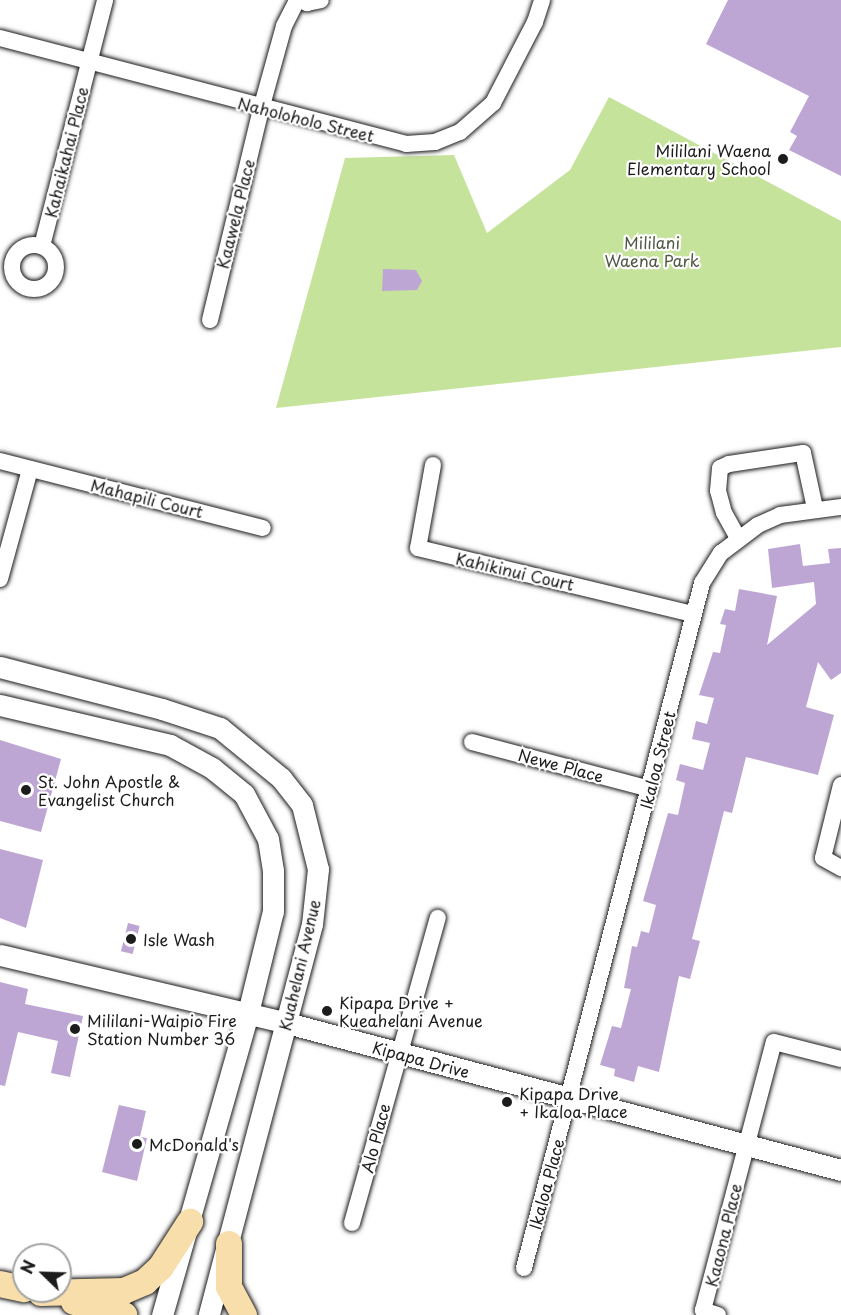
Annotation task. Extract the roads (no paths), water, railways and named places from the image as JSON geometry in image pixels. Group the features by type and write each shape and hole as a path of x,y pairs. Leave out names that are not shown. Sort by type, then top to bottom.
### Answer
{"main road":[{"path":"72,1291 124,1291 145,1282 161,1267 190,1222"},
{"path":"229,1244 229,1287 244,1315"},
{"path":"72,1301 124,1315"}],"street":[{"name":"Kahaikahai Place","path":"42,246 105,0"},
{"path":"298,0 307,3 321,0"},
{"name":"Kaawela Place","path":"210,320 261,109 284,26 298,0"},
{"name":"Naholoholo Street","path":"0,38 90,59 261,109 406,144 435,142 460,132 493,103 535,22 542,0"},
{"path":"738,538 724,513 718,485 720,468 729,464 803,453 814,508"},
{"name":"Mahapili Court","path":"0,461 263,528"},
{"name":"Kahikinui Court","path":"433,465 418,548 693,614"},
{"path":"0,579 30,469"},
{"name":"Ikaloa Street","path":"569,1099 693,614 711,566 738,538 780,515 814,508 841,507"},
{"name":"Kuahelani Avenue","path":"0,667 162,708 220,728 280,778 302,805 318,869 312,924 209,1315"},
{"path":"0,705 170,746 212,768 244,794 268,839 273,870 273,910 247,1017 162,1315"},
{"name":"Newe Place","path":"472,742 650,789"},
{"path":"841,785 823,858 841,868"},
{"name":"Alo Place","path":"352,1223 398,1053 438,918"},
{"name":"Kipapa Drive","path":"0,955 247,1017 286,1023 841,1170"},
{"path":"746,1145 774,1042 841,1059"},
{"name":"Ikaloa Place","path":"524,1268 569,1099"},
{"name":"Kaaona Place","path":"718,1315 703,1310 746,1145"}],"place":[{"name":"Mililani Waena Elementary School","path":"783,159"},
{"name":"St. John Apostle & Evangelist Church","path":"26,790"},
{"name":"Isle Wash","path":"131,939"},
{"name":"Kipapa Drive + Kueahelani Avenue","path":"327,1011"},
{"name":"Mililani-Waipio Fire Station Number 36","path":"75,1029"},
{"name":"Kipapa Drive + Ikaloa Place","path":"507,1102"},
{"name":"McDonald's","path":"137,1144"}],"park label":[{"name":"Mililani Waena Park","path":"652,251"}]}
